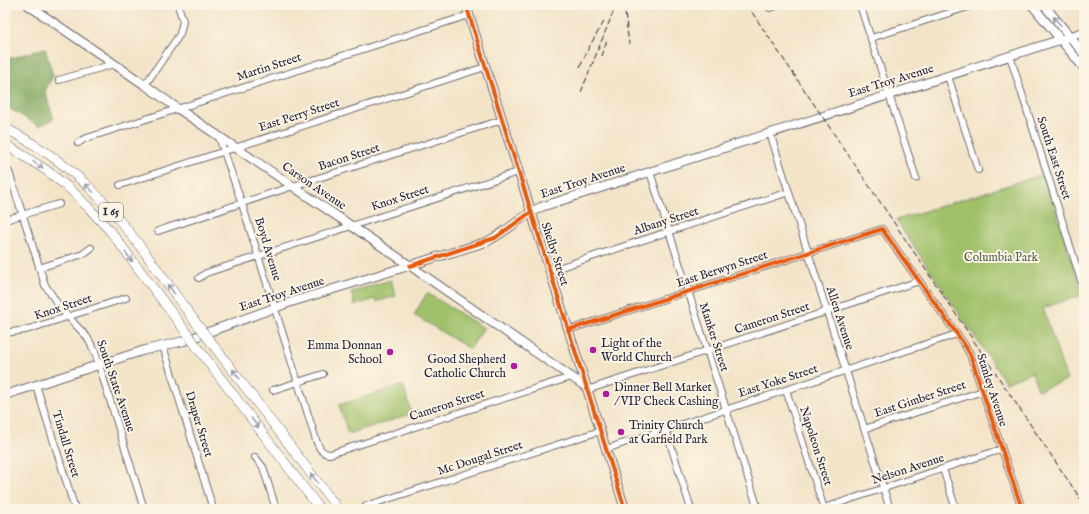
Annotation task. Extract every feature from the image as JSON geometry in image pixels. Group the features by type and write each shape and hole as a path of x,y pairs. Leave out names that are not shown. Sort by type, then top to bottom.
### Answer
{"highway":[{"name":"I 65","path":"5,128 57,160 95,193 123,226 338,509"},
{"name":"I 65","path":"5,144 46,170 69,188 111,232 320,509"}],"main road":[{"name":"Carson Avenue","path":"28,5 586,387"},
{"name":"Shelby Street","path":"466,5 625,509"},
{"path":"1032,5 1084,68"},
{"path":"1044,5 1084,54"},
{"name":"East Troy Avenue","path":"5,395 99,364 184,341 274,308 495,238 531,212 544,206 1084,32"}],"street":[{"path":"145,85 180,34 182,21 178,5"},
{"path":"770,8 779,5"},
{"path":"860,5 916,178"},
{"path":"871,38 974,5"},
{"name":"Martin Street","path":"78,143 84,138 469,14"},
{"name":"South East Street","path":"1010,56 1084,290"},
{"path":"59,80 114,64"},
{"name":"East Perry Street","path":"120,185 485,67"},
{"path":"948,76 978,170"},
{"name":"Bacon Street","path":"158,231 293,186 502,120"},
{"name":"Allen Avenue","path":"770,133 890,509"},
{"name":"Boyd Avenue","path":"219,137 242,204 316,440 319,448 324,453 330,454"},
{"name":"South State Avenue","path":"5,169 9,172 39,268 49,292 68,316 82,330 95,352 144,509"},
{"name":"Knox Street","path":"199,278 206,273 518,172"},
{"name":"Manker Street","path":"650,172 758,509"},
{"name":"Albany Street","path":"549,271 788,192"},
{"path":"5,220 59,204"},
{"name":"East Berwyn Street","path":"568,330 882,229"},
{"name":"Stanley Avenue","path":"882,229 970,354 1022,509"},
{"path":"39,268 83,254 91,248"},
{"name":"Cameron Street","path":"586,387 589,389 593,388 919,281"},
{"name":"Knox Street","path":"5,333 26,330 126,298"},
{"name":"East Yoke Street","path":"606,449 957,334"},
{"name":"Draper Street","path":"163,346 214,509"},
{"path":"273,390 323,374"},
{"name":"Cameron Street","path":"330,454 571,377"},
{"name":"Tindall Street","path":"36,385 75,509"},
{"name":"Napoleon Street","path":"786,390 823,509"},
{"name":"East Gimber Street","path":"864,429 983,391"},
{"path":"666,430 691,509"},
{"name":"Mc Dougal Street","path":"366,506 600,431"},
{"name":"Nelson Avenue","path":"823,509 1002,449"},
{"path":"255,457 263,467 276,509"},
{"path":"943,469 956,509"},
{"path":"5,505 6,509"}],"green space":[{"path":"45,48 53,76 45,91 54,119 39,126 5,106 5,60"},
{"name":"Columbia Park","path":"1044,174 1083,295 1043,308 1067,380 1038,390 1032,372 1006,383 896,220"},
{"path":"391,280 396,296 376,302 375,299 355,305 351,292"},
{"path":"427,293 484,328 470,349 414,315"},
{"path":"403,385 412,414 348,434 339,405"}],"railway":[{"path":"581,92 616,5"},
{"path":"624,5 629,44"},
{"path":"747,5 1084,504"},
{"path":"580,67 589,47 605,20"},
{"path":"602,56 607,40"}],"cycle path":[{"path":"466,5 625,509"},
{"path":"410,266 495,238 531,212"},
{"path":"568,330 882,229 970,354 1022,509"}],"place":[{"name":"Light of the World Church","path":"593,350"},
{"name":"Emma Donnan School","path":"390,352"},
{"name":"Good Shepherd Catholic Church","path":"514,366"},
{"name":"Dinner Bell Market / VIP Check Cashing","path":"606,394"},
{"name":"Trinity Church at Garfield Park","path":"621,432"}]}
